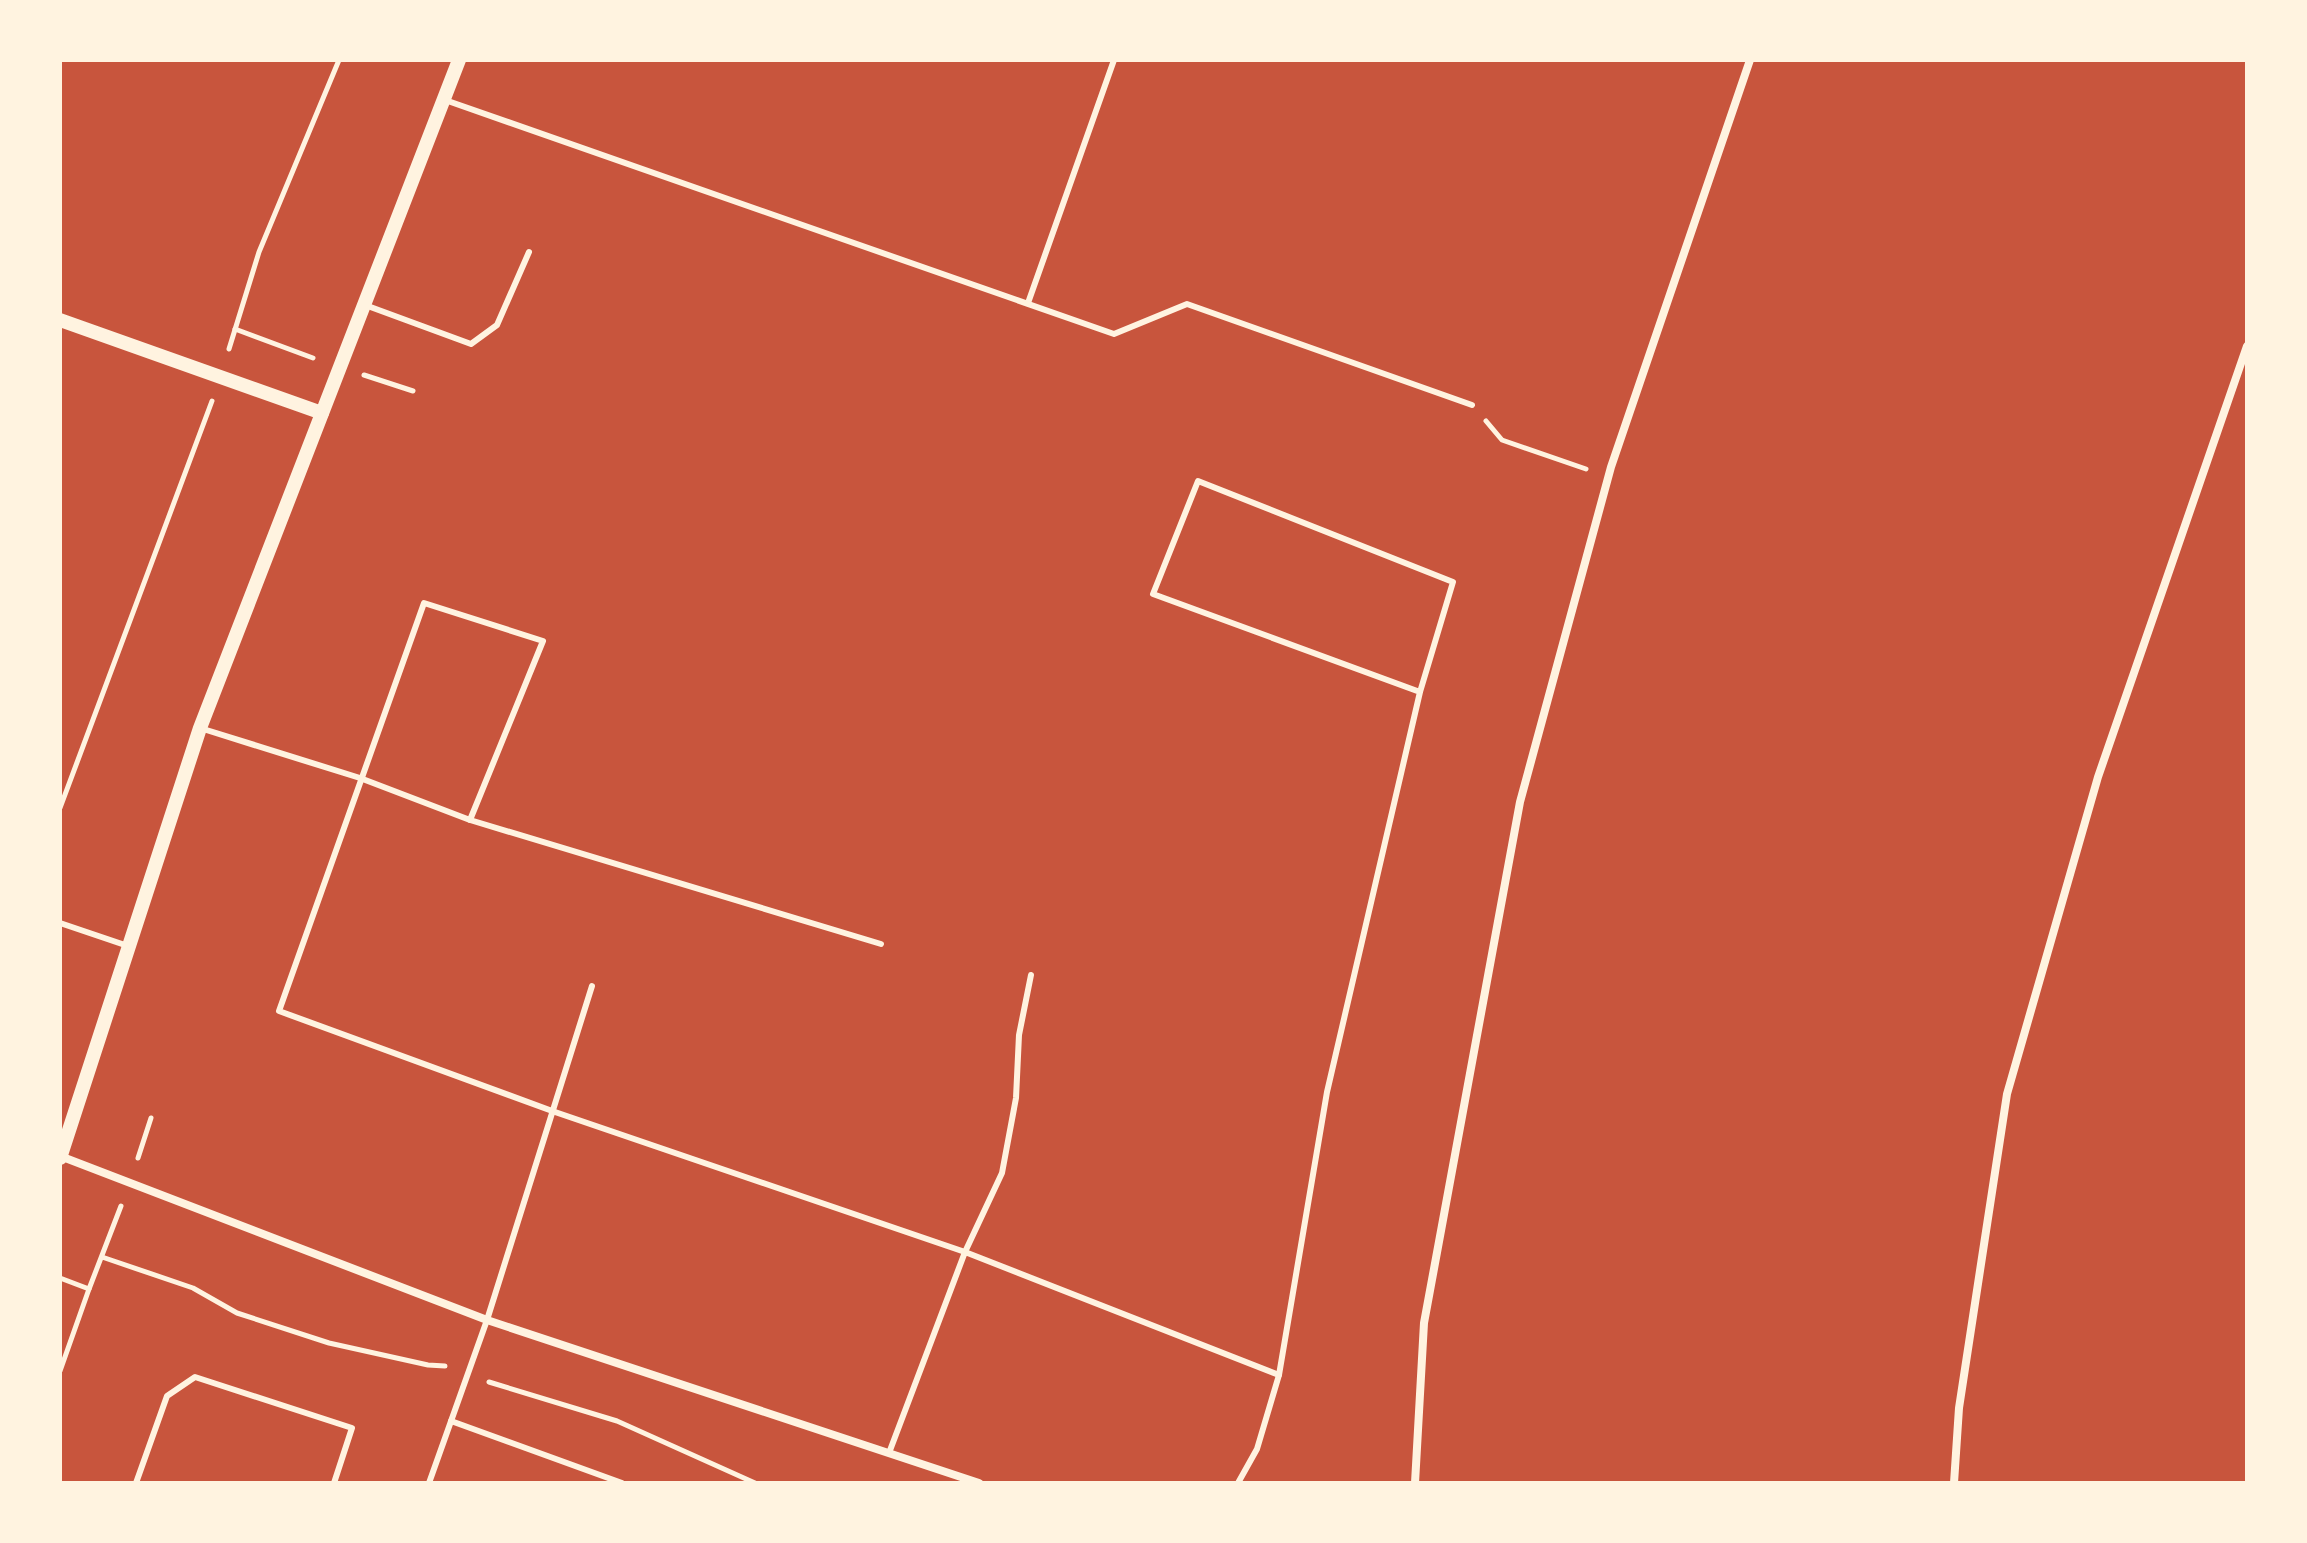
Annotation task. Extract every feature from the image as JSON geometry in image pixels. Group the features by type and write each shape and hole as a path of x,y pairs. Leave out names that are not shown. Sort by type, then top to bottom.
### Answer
{"street":[{"path":"459,60 200,728 60,1157 487,1320 979,1483"},
{"path":"1415,1483 1424,1323 1520,802 1609,477 1750,60"},
{"path":"60,320 322,413"},
{"path":"1954,1483 1959,1408 2007,1094 2098,777 2247,346"}],"lane":[{"path":"1028,303 1114,60"},
{"path":"445,100 1114,334 1187,304 1472,405"},
{"path":"365,305 471,344 497,325 529,252"},
{"path":"1238,1483 1257,1449 1279,1375 1327,1092 1420,692 1453,582 1198,481 1153,594 1420,692"},
{"path":"470,820 543,641 424,603 279,1011 555,1112 965,1252 1279,1375"},
{"path":"200,728 360,778 470,820 881,944"},
{"path":"60,923 128,946"},
{"path":"889,1453 965,1252 1002,1173 1016,1098 1019,1035 1031,975"},
{"path":"429,1483 487,1320 555,1112 592,986"},
{"path":"136,1483 167,1396 195,1377 352,1428 334,1483"},
{"path":"451,1421 622,1483"}],"path":[{"path":"60,808 221,375 259,252 339,60"},
{"path":"1472,405 1502,440 1609,477"},
{"path":"60,1371 151,1118"},
{"path":"102,1257 193,1288 237,1313 329,1343 428,1365 441,1364 617,1421 755,1483"},
{"path":"60,1278 89,1289"}]}
